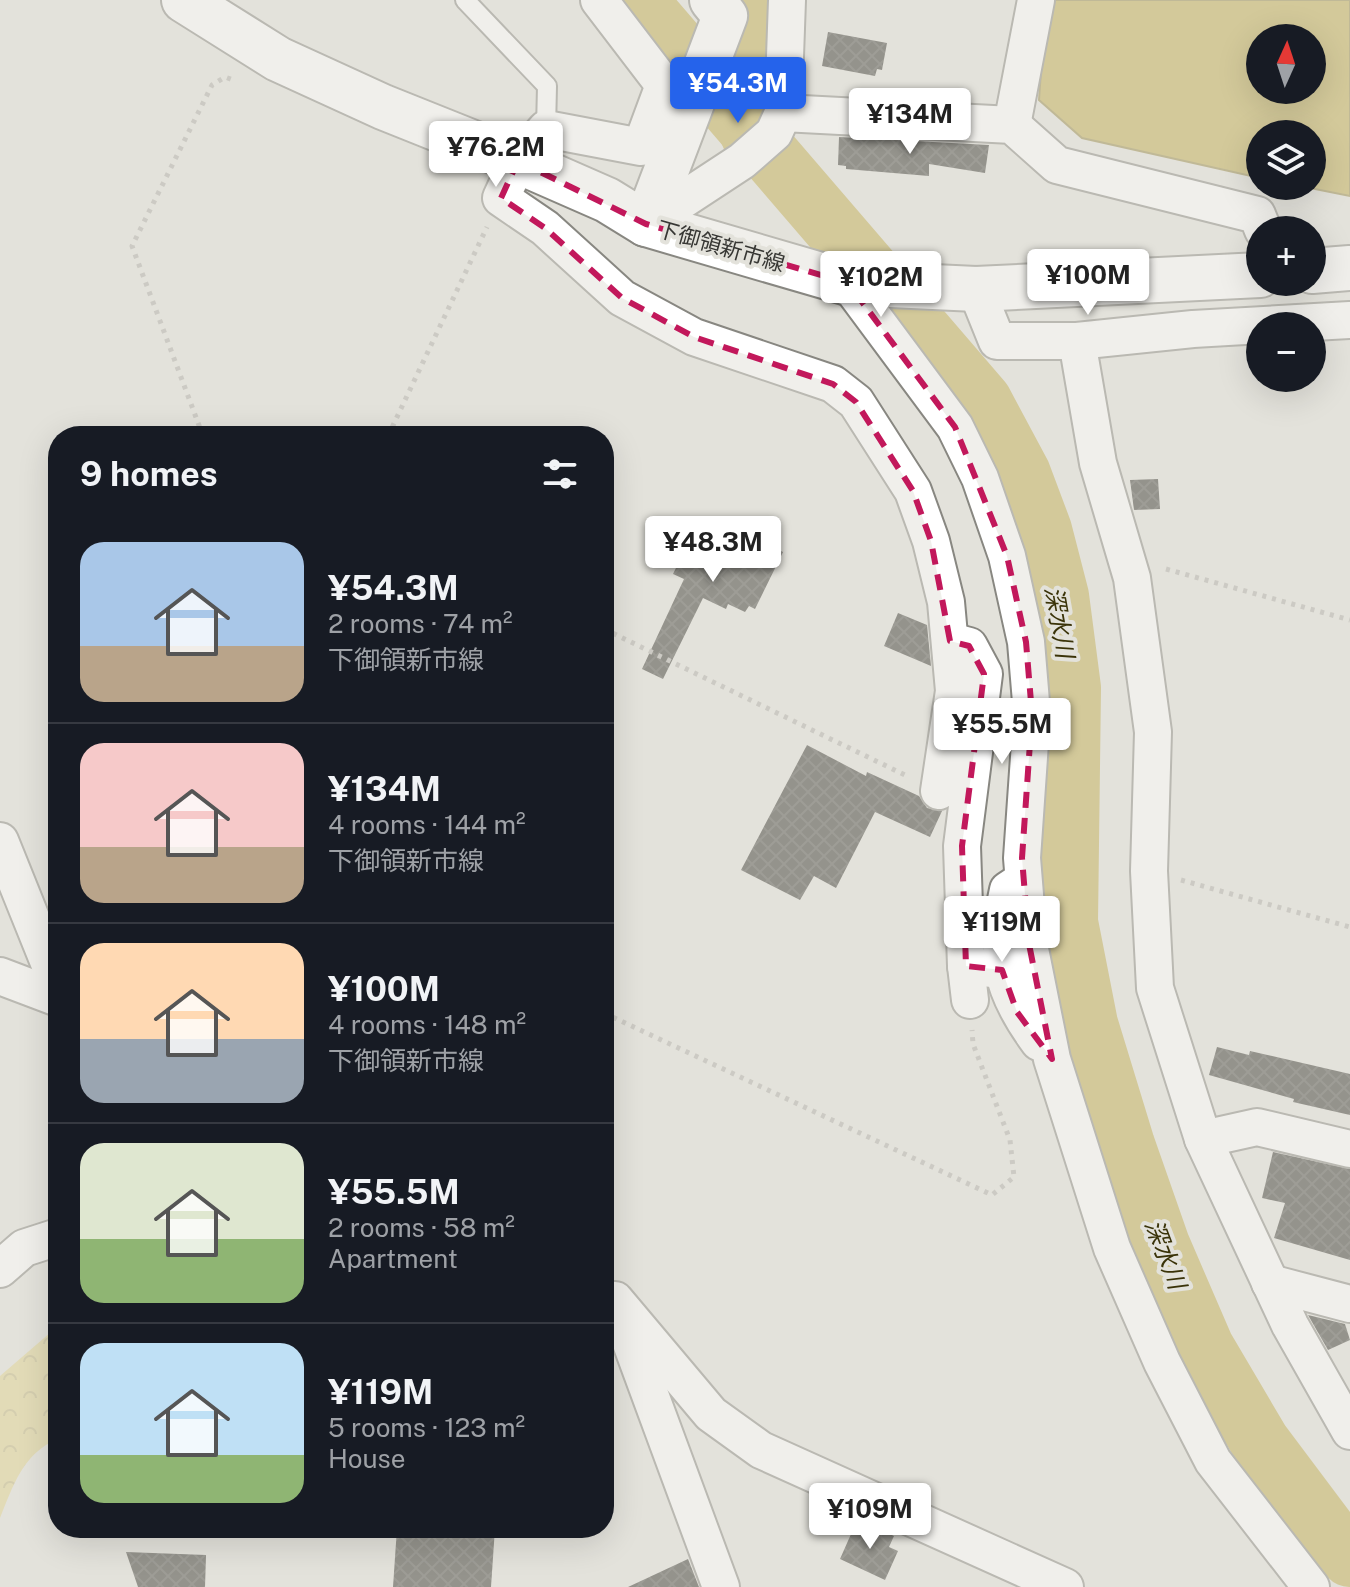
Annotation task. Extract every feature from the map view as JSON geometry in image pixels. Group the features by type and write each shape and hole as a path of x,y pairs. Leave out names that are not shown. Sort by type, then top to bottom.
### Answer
{"main road":[{"name":"下御領新市線","path":"184,0 278,59 383,107 607,200 646,224 848,283 976,289 1246,276"},
{"path":"646,224 719,16"},
{"path":"1326,270 1350,268"}],"street":[{"path":"599,0 664,85 641,147 522,163 545,228 622,298 694,337 833,384 856,402 913,491 931,541 946,602 954,691 939,791"},
{"path":"646,224 742,161 778,123 787,0"},
{"path":"1012,125 1036,0"},
{"path":"778,123 1012,125 1057,165 1257,216"},
{"path":"848,283 955,427 980,478 1007,556 1026,642 1032,714 1022,858 1029,944 1052,1059 1112,1248 1162,1362 1213,1461 1311,1587"},
{"path":"976,289 997,341 1077,341 1193,329 1350,320"},
{"path":"1077,341 1098,463 1132,578 1153,732 1149,871 1155,988 1203,1139 1290,1325 1350,1431"},
{"path":"950,641 969,646 984,674 962,846 968,983 1002,970"},
{"path":"0,841 48,960"},
{"path":"1024,880 1008,890 999,930 1002,970 1017,1012 1052,1059"},
{"path":"0,976 48,994"},
{"path":"1203,1139 1257,1127 1350,1149"},
{"path":"0,1269 24,1248 48,1240"},
{"path":"1270,1283 1350,1304"},
{"path":"614,1300 711,1414 761,1450 1065,1587"},
{"path":"614,1309 721,1587"}],"lane":[{"path":"465,0 547,86 522,163"}],"path":[{"path":"199,426 132,246 212,85 225,77 240,82"},
{"path":"393,426 522,163"},
{"path":"1132,578 1161,568 1350,620"},
{"path":"614,634 939,791"},
{"path":"1149,871 1350,927"},
{"path":"614,1018 992,1195 1014,1177 1010,1140 973,1044 968,983"}],"highlighted area":[{"path":"518,161 646,224 848,283 955,427 1007,556 1026,642 1032,714 1022,858 1029,944 1052,1059 1017,1012 1002,970 966,966 962,846 984,674 969,646 950,641 931,541 913,491 856,402 833,384 694,337 622,298 545,228 501,198"}],"green space":[{"path":"48,1335 48,1444 21,1472 0,1518 0,1376"}],"shaded area":[{"path":"1050,0 1350,0 1350,196 1326,191 1326,120 1246,120 1246,175 1082,138 1039,100 1043,41"}],"building":[{"path":"828,32 887,43 882,70 877,69 875,76 822,66"},
{"path":"839,137 989,145 985,173 929,164 929,176 846,169 846,166 838,165"},
{"path":"1158,479 1160,509 1134,510 1130,480"},
{"path":"698,523 718,533 723,523 783,552 755,609 749,606 745,612 728,604 726,609 703,598 663,679 642,669 684,579 673,574"},
{"path":"898,613 927,625 931,666 884,646"},
{"path":"807,745 866,776 867,772 919,796 927,808 942,811 930,837 875,812 836,888 814,876 800,900 741,870"},
{"path":"1217,1047 1249,1055 1250,1051 1350,1074 1350,1115 1293,1102 1294,1099 1209,1075"},
{"path":"1273,1152 1350,1169 1350,1260 1274,1238 1285,1203 1262,1198"},
{"path":"1308,1315 1345,1324 1350,1340 1328,1350"},
{"path":"866,1523 894,1536 889,1547 898,1551 885,1580 840,1559 855,1525 864,1528"},
{"path":"396,1538 494,1538 491,1587 393,1587"},
{"path":"126,1552 206,1555 205,1587 138,1587"},
{"path":"688,1559 699,1587 628,1587"}],"waterway":[{"name":"深水川","path":"637,0 982,401 1021,474 1042,530 1059,596 1071,688 1068,922 1088,1024 1160,1245 1204,1347 1260,1442 1332,1538 1350,1557"},
{"path":"750,134 760,0"}]}
